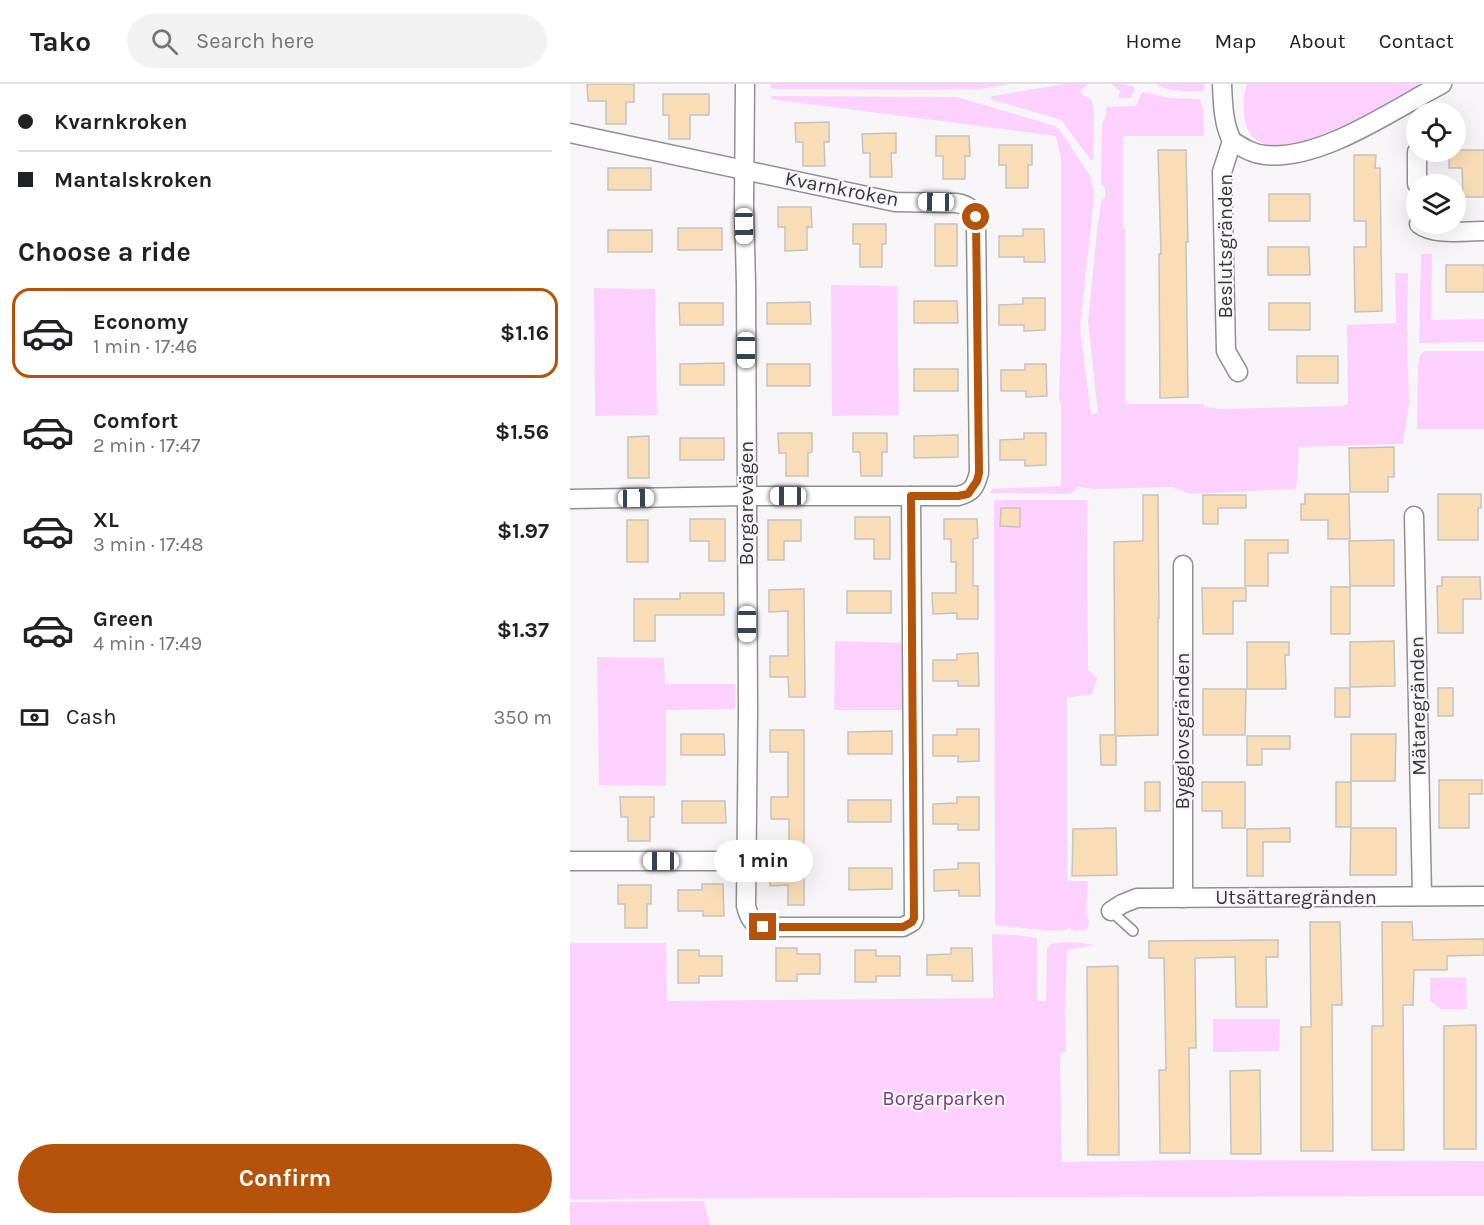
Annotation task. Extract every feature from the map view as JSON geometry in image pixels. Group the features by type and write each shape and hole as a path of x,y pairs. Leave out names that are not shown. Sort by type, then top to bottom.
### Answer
{"street":[{"name":"Borgarevägen","path":"745,84 748,694 746,906 751,921 763,927 903,927 912,922 914,918 911,496"},
{"path":"1222,84 1224,119 1232,141 1246,150 1267,156 1298,152 1334,141 1406,108"},
{"path":"1421,102 1442,84"},
{"path":"570,133 744,169"},
{"name":"Beslutsgränden","path":"1232,141 1222,172 1226,351 1238,372"},
{"name":"Kvarnkroken","path":"570,499 958,496 968,494 977,481 979,473 976,217 972,209 964,204 956,203 895,202 744,169"},
{"path":"1466,231 1484,231"},
{"name":"Mätaregränden","path":"1414,516 1422,896"},
{"name":"Bygglovsgränden","path":"1183,565 1183,898"},
{"path":"570,861 747,861"},
{"name":"Utsättaregränden","path":"1111,911 1137,898 1484,896"}],"lane":[{"path":"1111,911 1133,931"}],"green space":[{"path":"771,84 1011,84 981,89 928,90 777,89 770,88"},
{"path":"1065,84 1088,84 1080,91 1091,99 1094,109 1093,160 1061,120 990,99 992,96"},
{"path":"1112,84 1134,87 1135,90 1130,98 1118,98 1120,91"},
{"path":"1156,84 1204,84 1205,91 1173,90"},
{"path":"1247,84 1422,84 1370,113 1329,132 1309,140 1274,146 1256,140 1248,129 1244,104"},
{"path":"1143,92 1169,98 1200,99 1203,108 1204,136 1123,136 1125,404 1204,404 1205,407 1220,409 1348,404 1347,325 1396,323 1395,273 1408,273 1409,402 1403,444 1299,447 1295,489 1191,494 1172,487 1095,489 1079,487 1068,494 990,493 992,489 1061,486 1061,403 1059,400 1061,158 1056,136 770,99 772,96 957,97 1055,126 1060,130 1089,174 1093,187 1080,328 1091,414 1098,413 1088,322 1097,231 1101,202 1105,197 1105,188 1101,184 1102,125 1106,107 1136,106"},
{"path":"1421,254 1432,254 1431,320 1484,319 1484,342 1419,343"},
{"path":"831,285 897,286 899,415 832,416"},
{"path":"594,288 655,289 657,415 595,416"},
{"path":"1425,351 1484,351 1484,429 1417,429 1418,364 1420,355"},
{"path":"994,500 1087,500 1088,670 1097,678 1092,694 1067,698 1067,881 1088,881 1086,915 1090,923 1086,930 1075,931 1068,928 1068,930 1049,931 995,925"},
{"path":"835,641 904,643 904,710 834,710"},
{"path":"597,657 664,658 665,684 735,684 735,709 666,710 666,786 599,785"},
{"name":"Borgarparken","path":"992,934 1037,938 1037,1001 1046,1001 1047,949 1051,944 1073,942 1095,945 1067,950 1066,1052 1061,1053 1060,1061 1062,1162 1484,1161 1484,1196 570,1199 570,943 666,943 667,1001 993,998"},
{"path":"1466,977 1467,1009 1440,1009 1430,1000 1430,978"},
{"path":"1213,1019 1280,1019 1279,1051 1213,1052"},
{"path":"704,1201 710,1225 570,1225 570,1202"}],"building":[{"path":"587,84 634,84 634,102 626,102 626,124 606,124 606,101 588,101"},
{"path":"663,94 709,94 709,115 690,115 690,139 669,139 669,115 663,115"},
{"path":"829,122 829,142 824,142 825,166 803,166 803,142 796,142 795,123"},
{"path":"896,133 896,153 891,153 892,177 870,177 870,153 863,153 862,134"},
{"path":"936,136 969,136 970,156 965,156 965,179 943,179 943,156 936,156"},
{"path":"999,145 1032,145 1032,165 1028,165 1028,188 1006,188 1006,165 999,165"},
{"path":"1158,150 1186,150 1188,397 1160,398 1159,254 1161,254"},
{"path":"1466,150 1484,150 1484,197 1466,197 1466,174 1462,174 1462,168 1449,168 1449,162 1466,162"},
{"path":"1354,155 1376,155 1375,168 1380,168 1382,311 1355,312 1354,247 1366,247 1366,221 1354,221"},
{"path":"608,168 651,168 651,190 608,190"},
{"path":"1269,194 1310,194 1310,221 1269,221"},
{"path":"778,207 811,207 812,227 807,227 807,250 785,251 785,227 778,227"},
{"path":"853,224 886,224 886,244 882,244 882,267 860,267 860,244 853,244"},
{"path":"935,224 957,224 957,266 935,266"},
{"path":"678,228 722,228 722,250 678,250"},
{"path":"1023,229 1044,229 1045,262 1024,262 1024,257 999,257 999,236 1023,236"},
{"path":"608,230 652,230 652,252 608,252"},
{"path":"1268,247 1309,247 1310,275 1268,275"},
{"path":"1446,265 1484,265 1484,292 1446,292"},
{"path":"1023,298 1045,298 1045,330 1024,331 1024,325 999,325 999,305 1023,304"},
{"path":"914,301 957,301 958,323 914,323"},
{"path":"810,302 811,324 767,324 767,303"},
{"path":"679,303 723,303 723,325 680,325"},
{"path":"1269,303 1310,303 1310,330 1269,330"},
{"path":"1297,356 1338,356 1338,383 1297,383"},
{"path":"724,363 724,385 680,385 680,364"},
{"path":"767,364 810,364 810,386 767,386"},
{"path":"1025,364 1046,364 1047,396 1026,397 1026,391 1001,391 1001,370 1025,370"},
{"path":"914,369 958,369 958,391 914,391"},
{"path":"778,433 812,433 812,452 808,453 808,476 786,476 786,453 779,453"},
{"path":"853,433 887,433 887,452 882,452 882,476 861,476 860,452 853,452"},
{"path":"1024,433 1046,433 1046,465 1025,466 1025,460 1000,460 1000,440 1024,439"},
{"path":"958,435 958,457 914,458 914,436"},
{"path":"649,436 649,478 628,478 628,437"},
{"path":"680,438 724,438 724,460 680,460"},
{"path":"1394,447 1394,477 1388,477 1388,492 1350,492 1349,448"},
{"path":"1305,494 1349,494 1350,539 1328,539 1328,520 1301,520 1301,504 1305,504"},
{"path":"1438,494 1481,494 1481,508 1478,508 1478,540 1438,540"},
{"path":"1143,495 1158,495 1158,735 1116,736 1116,765 1101,765 1100,735 1115,735 1114,542 1143,541"},
{"path":"1203,495 1246,495 1246,508 1218,508 1218,524 1203,524"},
{"path":"1001,508 1020,508 1020,527 1000,526"},
{"path":"855,517 890,517 890,559 874,559 874,539 855,539"},
{"path":"690,519 725,519 725,561 709,561 709,541 690,541"},
{"path":"944,519 977,519 978,538 973,539 973,586 978,586 978,619 957,619 957,613 933,614 932,593 956,593 956,562 951,562 951,539 944,539"},
{"path":"627,520 648,520 648,562 627,562"},
{"path":"768,520 801,520 801,541 784,541 784,560 768,560"},
{"path":"1245,540 1288,540 1288,553 1268,553 1268,586 1245,586"},
{"path":"1394,540 1394,586 1350,586 1349,541"},
{"path":"1442,577 1480,577 1481,599 1463,599 1463,633 1438,633 1437,586 1442,586"},
{"path":"1331,587 1350,587 1350,634 1331,634"},
{"path":"1202,588 1246,588 1246,601 1233,601 1233,634 1203,634"},
{"path":"804,589 805,697 789,697 788,677 770,677 770,656 788,656 788,611 769,612 769,590"},
{"path":"847,591 891,591 891,613 847,613"},
{"path":"680,593 724,593 724,615 655,615 655,641 634,641 634,599 680,599"},
{"path":"1394,641 1395,686 1350,687 1350,642"},
{"path":"1247,642 1289,642 1289,655 1285,655 1286,689 1247,689"},
{"path":"978,653 979,686 958,686 958,681 933,681 933,660 957,660 957,654"},
{"path":"1335,688 1350,688 1350,717 1335,717"},
{"path":"1438,688 1453,688 1453,716 1438,716"},
{"path":"1203,689 1246,689 1245,735 1203,735"},
{"path":"957,729 979,729 979,761 958,762 958,756 933,756 933,735 957,735"},
{"path":"770,730 804,730 804,905 788,905 788,885 770,886 770,864 789,864 789,819 771,819 771,797 788,797 788,752 770,752"},
{"path":"892,731 892,754 848,754 848,732"},
{"path":"681,734 724,734 725,755 681,755"},
{"path":"1351,734 1396,734 1395,781 1351,781"},
{"path":"1247,736 1290,736 1290,749 1262,749 1262,765 1247,765"},
{"path":"1439,780 1482,780 1482,794 1469,794 1469,828 1439,828"},
{"path":"1145,782 1160,782 1160,811 1145,811"},
{"path":"1202,782 1245,782 1245,828 1222,828 1222,811 1202,811"},
{"path":"1336,782 1351,782 1351,827 1336,827"},
{"path":"620,797 654,797 654,817 650,817 650,841 628,841 628,817 621,817"},
{"path":"957,797 979,797 979,830 958,830 958,824 933,824 933,804 957,803"},
{"path":"848,800 891,800 891,822 848,822"},
{"path":"682,801 725,801 726,823 682,823"},
{"path":"1116,828 1117,875 1072,876 1073,829"},
{"path":"1290,828 1290,842 1263,842 1263,876 1247,876 1247,829"},
{"path":"1351,828 1396,828 1396,875 1350,875"},
{"path":"958,863 979,863 980,896 959,896 959,890 934,891 934,870 958,869"},
{"path":"849,868 892,868 892,889 849,890"},
{"path":"702,884 723,884 724,916 703,916 703,911 678,911 678,890 702,890"},
{"path":"618,885 651,885 651,904 647,904 647,928 625,928 625,904 618,904"},
{"path":"1310,922 1340,922 1342,1005 1332,1005 1333,1151 1301,1151 1301,1027 1311,1027"},
{"path":"1382,922 1412,922 1413,940 1484,939 1484,955 1447,956 1447,970 1414,970 1413,1005 1403,1005 1404,1150 1372,1150 1372,1026 1383,1026"},
{"path":"1278,940 1278,957 1266,957 1267,1007 1236,1007 1235,957 1195,958 1196,1048 1189,1048 1190,1153 1160,1153 1159,1070 1166,1070 1164,958 1149,958 1149,941"},
{"path":"776,948 797,948 797,954 820,954 820,974 797,974 797,981 776,981"},
{"path":"951,948 972,948 973,981 952,981 952,975 927,975 927,955 951,954"},
{"path":"678,950 699,950 699,956 722,956 722,976 699,976 699,983 678,983"},
{"path":"855,950 876,950 876,956 900,956 900,976 876,976 876,982 855,982"},
{"path":"1118,966 1119,1155 1088,1155 1087,967"},
{"path":"1476,1025 1476,1149 1444,1149 1444,1026"},
{"path":"1260,1070 1261,1154 1231,1154 1230,1071"}],"route":[{"path":"763,927 903,927 912,922 914,918 911,496 968,494 973,489 979,473 976,217"}]}
